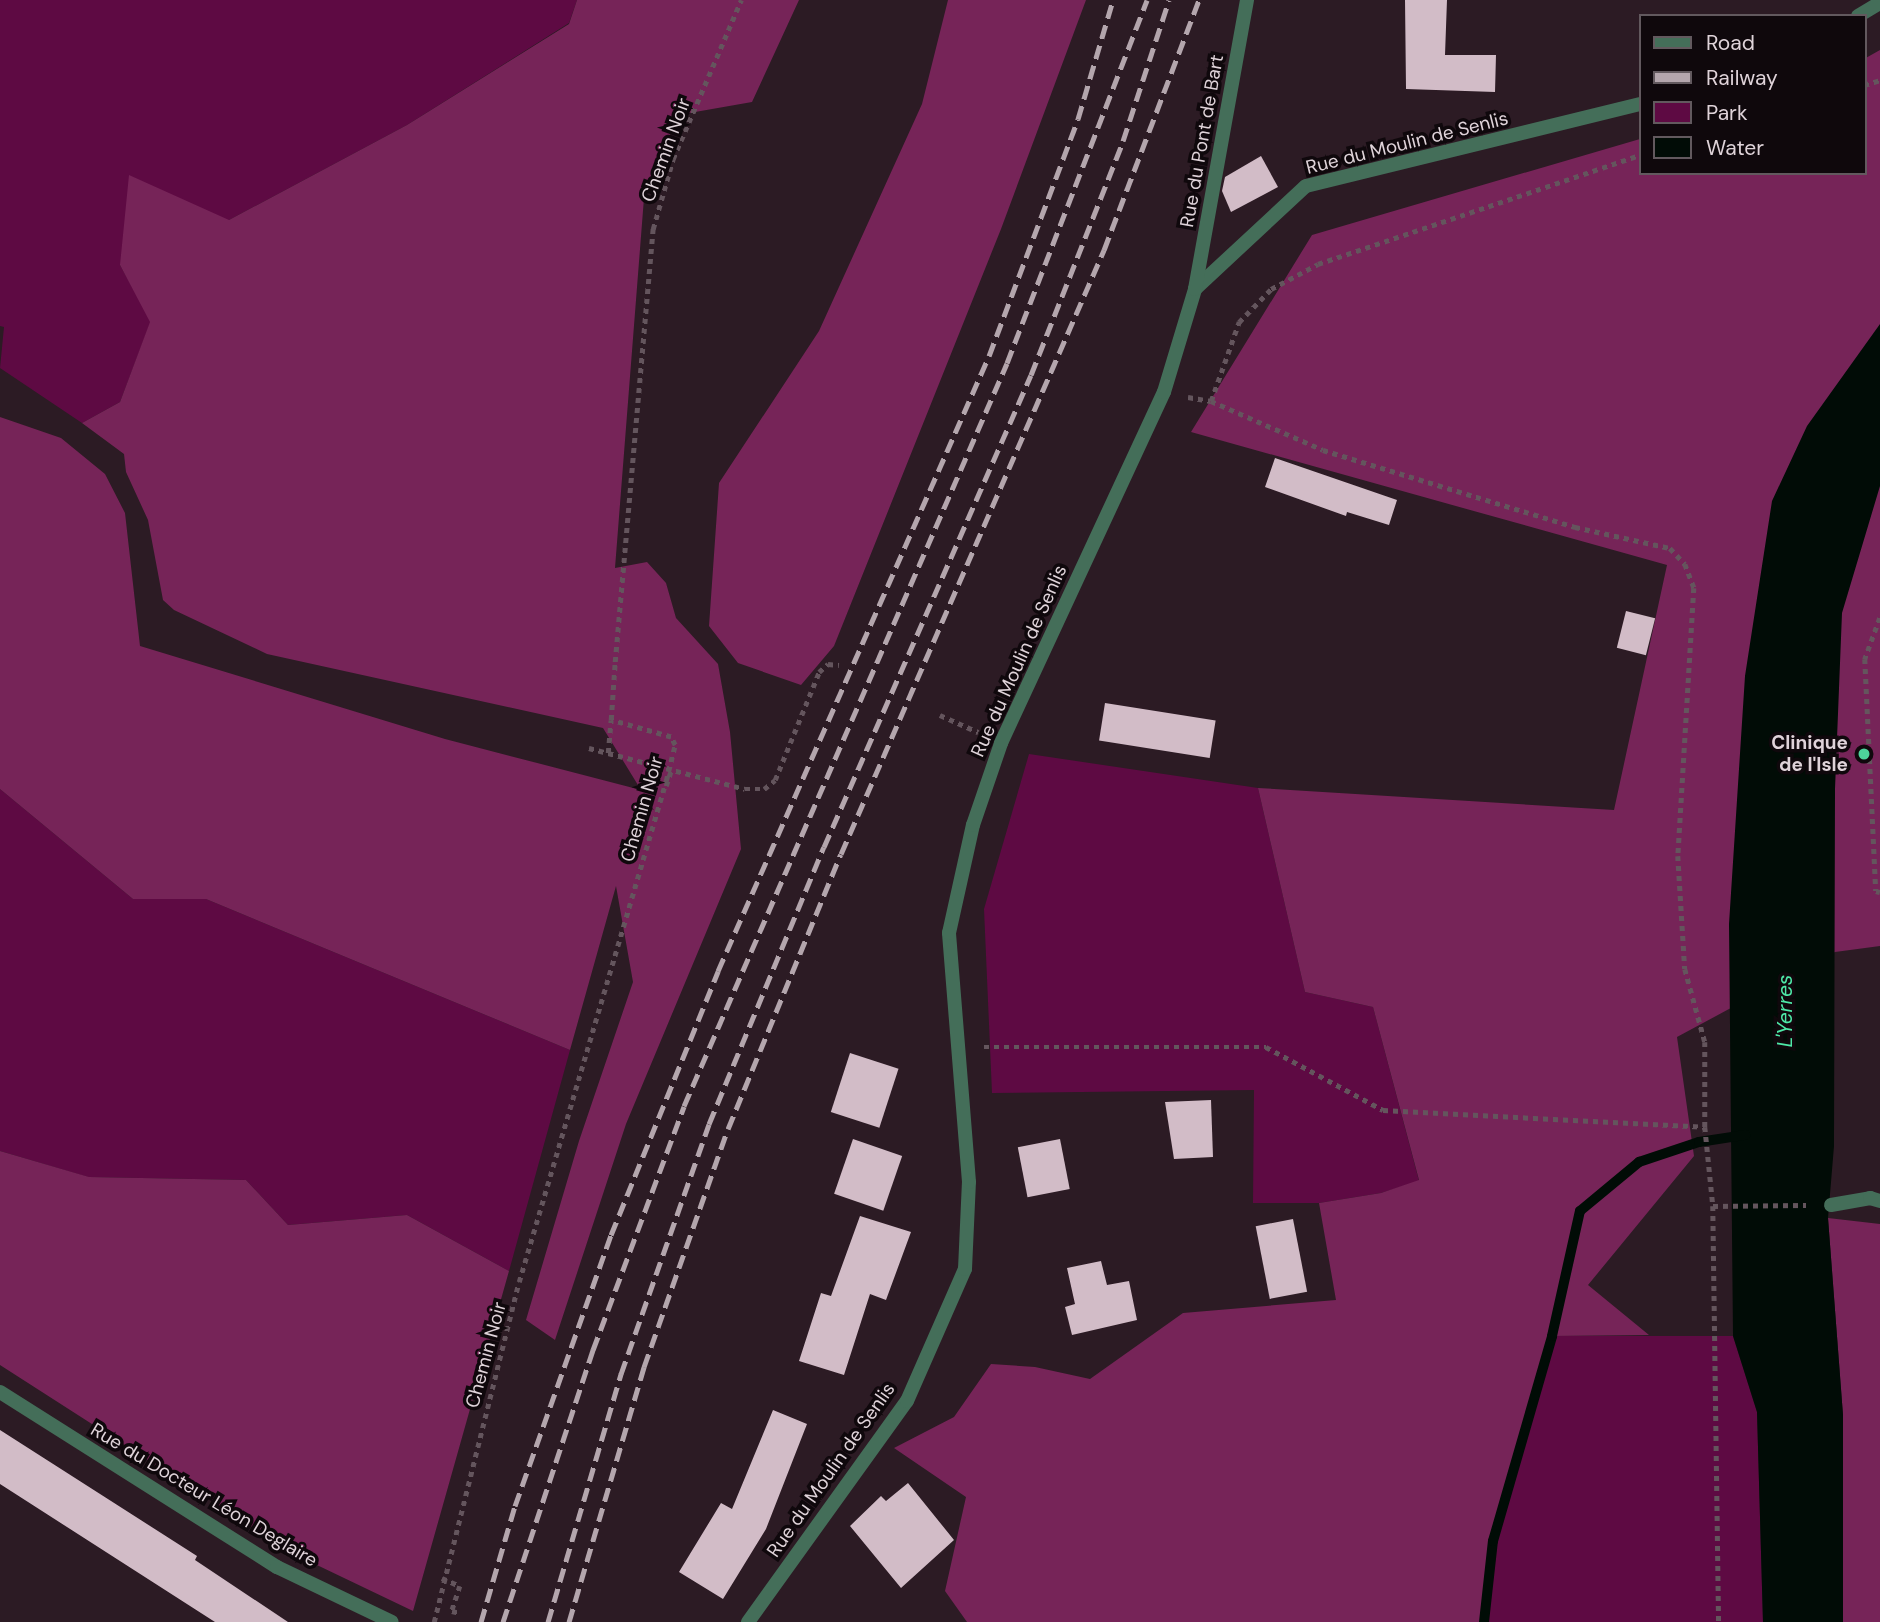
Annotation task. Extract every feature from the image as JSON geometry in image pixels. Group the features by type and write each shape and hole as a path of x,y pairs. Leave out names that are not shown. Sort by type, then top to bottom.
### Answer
{"street":[{"name":"Rue du Pont de Bart","path":"1195,289 1247,0"},
{"path":"1861,14 1880,3"},
{"name":"Rue du Moulin de Senlis","path":"748,1622 907,1401 965,1269 970,1182 955,1047 949,933 973,825 1001,743 1164,392 1195,289 1306,186 1638,104"},
{"path":"1831,1205 1870,1198 1880,1201"},
{"name":"Rue du Docteur Léon Deglaire","path":"0,1392 277,1567 392,1622"}],"path":[{"name":"Chemin Noir","path":"434,1622 442,1578 519,1282 676,745 671,737 611,720 653,229 673,159 741,0"},
{"path":"1638,156 1318,264 1271,289 1239,322 1211,401 1323,450 1575,527 1670,548 1685,564 1693,587 1678,856 1685,969 1705,1042 1705,1127 1713,1206 1719,1622"},
{"path":"1880,618 1865,659 1876,891 1880,892"},
{"path":"589,748 745,789 764,789 775,780 819,673 828,664 839,665"},
{"path":"940,715 1001,743"},
{"path":"608,753 611,720"},
{"path":"665,785 671,771"},
{"path":"955,1047 1266,1047 1383,1110 1705,1127"},
{"path":"1713,1206 1831,1205"},
{"path":"442,1578 460,1586 452,1611 460,1613"}],"green space":[{"path":"0,0 577,0 569,23 407,125 229,220 120,265 151,321 120,402 82,423 0,368 4,327 0,326"},
{"path":"1029,754 1258,788 1305,992 1373,1007 1419,1181 1381,1193 1319,1203 1253,1203 1254,1090 992,1093 984,909"},
{"path":"0,789 133,899 206,899 570,1050 509,1271 407,1215 288,1225 246,1180 88,1177 0,1151"},
{"path":"1552,1336 1733,1336 1757,1412 1763,1622 1484,1622 1493,1541"}],"shaded area":[{"path":"577,0 799,0 752,102 678,115 644,198 615,568 647,562 666,583 676,618 718,664 730,732 741,849 626,1124 555,1340 526,1320 579,1141 633,982 616,886 570,1050 206,899 133,899 0,789 0,417 61,438 105,474 125,513 140,646 445,739 641,790 603,728 267,654 174,610 163,600 148,520 126,472 124,454 82,423 120,402 150,322 120,265 129,175 229,220 407,125 569,24"},
{"path":"948,0 1086,0 1001,229 834,646 801,685 738,663 709,626 719,483 819,331 922,104"},
{"path":"1880,50 1880,946 1835,952 1677,1037 1694,1156 1588,1285 1649,1335 1552,1336 1493,1541 1484,1622 967,1622 945,1591 966,1497 894,1448 954,1417 991,1364 1035,1367 1090,1379 1183,1313 1336,1300 1319,1203 1381,1193 1419,1180 1373,1007 1305,992 1258,788 1614,810 1667,565 1191,432 1312,235 1638,140 1638,175 1866,175 1866,58"},
{"path":"0,1151 89,1177 246,1180 288,1225 407,1215 509,1271 413,1611 296,1555 0,1365"},
{"path":"1828,1218 1880,1224 1880,1622 1843,1622 1843,1415"}],"water":[{"name":"L'Yerres","path":"1880,324 1880,486 1842,613 1835,789 1834,1146 1828,1218 1843,1415 1843,1622 1763,1622 1757,1412 1733,1336 1729,924 1745,676 1772,501 1807,426"}],"building":[{"path":"1405,0 1447,0 1445,55 1496,55 1495,92 1406,89"},
{"path":"1261,156 1278,187 1231,212 1222,191 1225,177"},
{"path":"1275,458 1397,500 1389,525 1347,512 1346,516 1265,487"},
{"path":"1626,611 1655,618 1646,655 1617,648"},
{"path":"1105,703 1216,721 1210,758 1099,741"},
{"path":"850,1053 899,1069 879,1128 831,1112"},
{"path":"1211,1100 1213,1157 1174,1159 1165,1102"},
{"path":"853,1139 902,1156 883,1211 834,1194"},
{"path":"1060,1139 1070,1189 1028,1197 1018,1147"},
{"path":"860,1216 911,1232 886,1300 870,1294 844,1375 799,1361 821,1293 831,1296"},
{"path":"1293,1219 1307,1292 1270,1299 1256,1226"},
{"path":"1101,1261 1107,1285 1129,1281 1137,1320 1072,1335 1065,1307 1075,1304 1067,1268"},
{"path":"773,1410 807,1424 766,1529 723,1599 679,1572 721,1503 732,1509"},
{"path":"0,1430 197,1556 195,1560 288,1622 215,1622 0,1484"},
{"path":"908,1483 954,1540 901,1588 850,1526 881,1496 886,1501"}],"waterway":[{"path":"1484,1622 1493,1541 1552,1336 1580,1211 1639,1162 1699,1142 1745,1135"}],"railway":[{"path":"481,1622 515,1506 611,1235 718,971 989,356 1078,119 1113,0"},
{"path":"503,1622 593,1350 684,1106 1007,363 1147,0"},
{"path":"548,1622 621,1374 709,1124 824,847 1031,375 1123,141 1169,0"},
{"path":"569,1622 644,1367 728,1129 841,854 1104,250 1199,0"}],"place":[{"name":"Clinique de l'Isle","path":"1864,754"}]}
